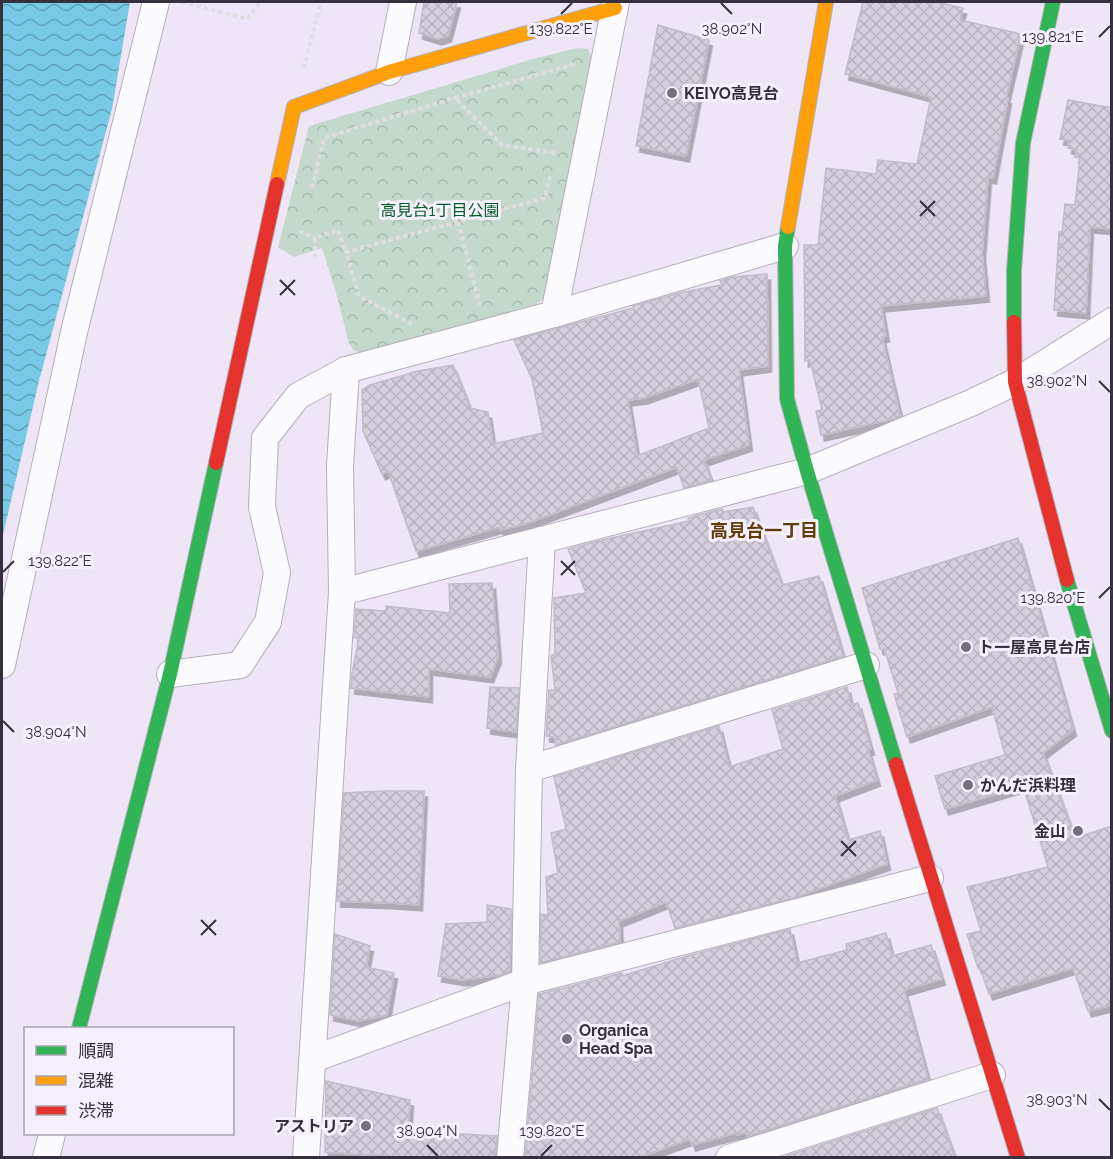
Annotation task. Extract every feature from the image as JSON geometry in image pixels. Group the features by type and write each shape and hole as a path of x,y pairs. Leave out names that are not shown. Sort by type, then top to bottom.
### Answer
{"street":[{"path":"2,665 75,328 156,2"},
{"path":"389,72 403,2"},
{"path":"826,2 785,246 787,399 930,878 1018,1158"},
{"path":"1053,2 1023,143 1014,271 1015,382 1072,601 1112,731"},
{"path":"80,1027 170,674 294,107 389,72 615,5 554,314"},
{"path":"170,674 240,665 267,622 277,573 262,507 265,438 298,396 346,370 554,314 785,246"},
{"path":"342,592 807,471 971,403 1015,382 1112,321"},
{"path":"306,1158 342,592 340,466 346,370"},
{"path":"510,1158 525,982 529,769 542,540"},
{"path":"529,769 866,665"},
{"path":"313,1059 525,982 930,878"},
{"path":"729,1158 992,1076"},
{"path":"46,1158 52,1135"}],"path":[{"path":"182,2 247,19 259,2"},
{"path":"294,107 321,2"},
{"path":"311,190 324,138 576,64 573,75"},
{"path":"455,98 502,145 555,153 553,163"},
{"path":"346,252 545,198 550,175"},
{"path":"303,221 301,232 315,238 338,230 359,296 416,326"},
{"path":"458,222 481,310"},
{"path":"315,238 315,258"}],"green space":[{"name":"高見台1丁目公園","path":"577,48 588,49 591,57 545,297 534,306 366,354 354,351 349,343 322,248 294,257 278,247 309,126"}],"water":[{"path":"2,2 130,2 112,109 39,381 2,539"}],"building":[{"path":"424,2 457,2 448,36 438,39 419,33"},
{"path":"863,2 937,2 963,8 960,20 1021,34 1006,98 1008,98 993,178 988,177 982,253 986,296 881,306 886,336 882,337 900,416 821,435 816,411 822,410 810,360 805,361 804,245 818,245 826,168 876,174 878,160 917,164 931,97 845,74"},
{"name":"KEIYO高見台","path":"658,25 709,40 686,156 636,146"},
{"path":"1068,100 1112,108 1112,229 1090,227 1086,313 1054,310 1059,232 1062,232 1065,204 1075,205 1080,158 1075,157 1077,150 1068,148 1069,140 1060,139"},
{"path":"767,274 768,366 739,370 749,445 704,460 711,480 684,488 677,467 525,524 500,530 500,527 416,551 388,471 382,474 363,431 362,390 370,385 418,371 453,365 470,408 488,412 493,444 543,433 532,379 514,340 683,292 722,285 720,281 733,277","holes":["698,379 709,428 637,456 628,400 644,398"]},
{"path":"753,507 782,585 819,576 843,656 556,745 554,737 546,736 549,690 555,690 551,656 555,654 554,598 586,593 568,549 689,521 688,518 722,509 723,512"},
{"path":"1018,538 1073,730 1043,753 1075,838 1112,826 1112,1005 1088,1011 1073,968 989,994 967,934 981,931 967,887 1048,867 1023,786 945,809 935,776 1005,755 992,707 907,737 894,694 898,693 884,648 880,649 862,588"},
{"path":"492,583 498,657 490,677 429,669 429,697 351,688 359,637 354,638 356,609 386,611 386,606 450,613 449,584"},
{"path":"490,687 519,688 516,732 487,728"},
{"path":"847,687 851,705 858,703 877,780 835,796 848,840 880,831 887,864 793,898 675,928 666,902 619,921 620,942 540,963 541,914 548,915 546,877 558,873 551,833 566,829 554,777 719,726 729,767 783,749 772,710"},
{"path":"424,791 419,905 337,901 344,793"},
{"path":"487,905 511,909 510,971 500,975 463,980 438,976 446,924 487,922"},
{"path":"790,929 797,963 847,950 846,944 886,933 892,956 931,945 942,979 904,990 928,1079 747,1136 746,1132 737,1135 736,1133 692,1145 690,1139 637,1158 525,1158 539,994 622,973 622,976"},
{"path":"335,934 370,946 366,967 394,973 387,1015 359,1021 330,1015"},
{"name":"アストリア","path":"326,1081 410,1100 408,1131 497,1136 495,1158 420,1158 325,1152"},
{"path":"937,1108 955,1158 780,1158"}],"traffic: fast":[{"path":"1014,322 1014,271 1023,143 1053,2"},
{"path":"788,227 785,246 787,399 896,764"},
{"path":"79,1027 170,674 216,463"},
{"path":"1067,580 1112,731"}],"traffic: slow":[{"path":"788,227 826,2"},
{"path":"277,184 294,107 389,72 615,8"}],"traffic: jam":[{"path":"216,463 277,184"},
{"path":"1014,322 1015,382 1067,580"},
{"path":"896,764 1018,1158"}],"place":[{"name":"KEIYO高見台","path":"672,93"},
{"name":"ト一屋高見台店","path":"966,647"},
{"name":"かんだ浜料理","path":"968,785"},
{"name":"金山","path":"1078,831"},
{"name":"Organica Head Spa","path":"567,1039"},
{"name":"アストリア","path":"366,1126"}],"district":[{"name":"高見台一丁目","path":"764,531"}]}
